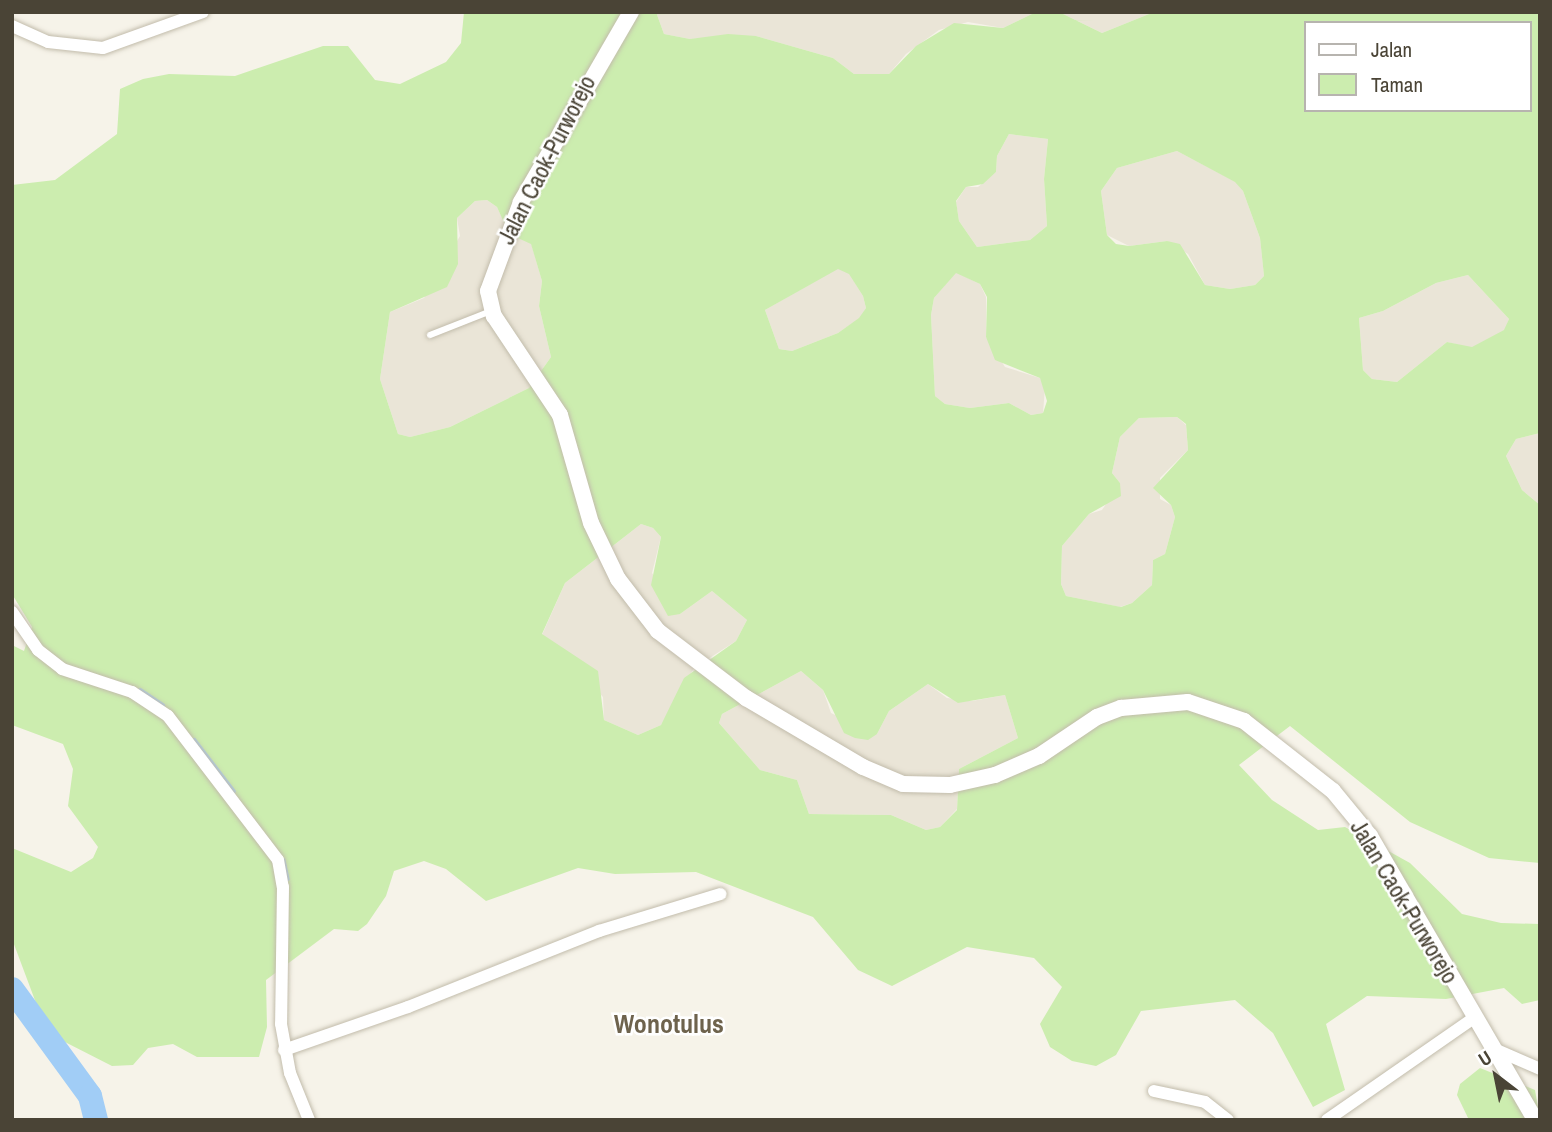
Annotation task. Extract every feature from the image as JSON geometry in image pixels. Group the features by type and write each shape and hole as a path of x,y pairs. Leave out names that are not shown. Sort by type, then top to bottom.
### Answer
{"street":[{"path":"12,26 48,42 103,48 203,12"},
{"name":"Jalan Caok-Purworejo","path":"631,12 521,202 491,273 488,291 492,310 560,415 591,523 618,579 658,631 746,698 863,767 903,784 950,785 995,775 1039,756 1097,717 1121,708 1188,702 1244,721 1333,791 1370,836 1535,1120"},
{"path":"12,612 38,650 62,669 132,692 169,716 278,860 282,873 290,1048 309,1120"},
{"path":"290,1048 417,1004 599,931 721,894"},
{"path":"1327,1120 1474,1018"},
{"path":"1492,1048 1540,1069"},
{"path":"1154,1091 1205,1102 1228,1120"}],"lane":[{"path":"429,335 492,310"}],"shaded area":[{"path":"656,12 1036,12 1003,28 968,22 939,30 906,54 889,74 854,74 833,58 756,36 690,39 664,34"},
{"path":"1059,12 1154,12 1102,33"},
{"path":"1009,134 1048,139 1044,179 1047,226 1030,240 977,247 959,221 956,202 966,187 978,187 996,172 997,156"},
{"path":"1177,151 1236,182 1243,191 1260,238 1264,276 1255,285 1230,289 1205,285 1188,254 1167,241 1129,246 1107,235 1101,191 1117,168"},
{"path":"487,200 497,207 510,234 531,243 542,281 539,306 551,357 529,388 450,427 410,437 398,434 380,379 390,312 424,298 460,236 457,218 475,201"},
{"path":"838,268 849,273 863,296 866,308 860,318 838,333 792,351 779,349 765,310"},
{"path":"956,272 980,284 986,297 986,337 1005,367 1040,378 1045,388 1043,413 1031,415 1009,403 970,408 945,404 935,396 931,315 934,298"},
{"path":"1468,275 1509,319 1505,330 1472,348 1447,342 1397,382 1372,379 1363,370 1359,318 1383,311 1436,283"},
{"path":"1177,417 1186,425 1188,450 1160,478 1160,499 1171,505 1175,517 1165,554 1153,560 1152,585 1132,603 1120,607 1066,596 1061,584 1062,546 1089,514 1102,510 1120,483 1112,473 1120,437 1139,418"},
{"path":"1540,433 1540,505 1522,490 1506,456 1516,439"},
{"path":"641,524 653,528 661,537 652,573 680,614 712,591 747,620 736,641 694,668 661,725 638,735 604,720 603,697 542,635 565,583"},
{"path":"801,671 823,690 831,713 877,734 889,711 928,684 947,698 972,701 1005,695 1018,738 959,769 957,809 940,827 926,830 891,815 809,814 797,780 760,770 719,723 722,714"}],"green space":[{"path":"464,12 656,12 664,34 690,39 728,34 756,36 833,58 854,74 889,74 916,46 954,23 1003,28 1036,12 1059,12 1102,33 1154,12 1540,12 1540,433 1516,439 1506,456 1522,490 1540,505 1540,863 1489,858 1410,822 1290,726 1239,765 1272,800 1318,830 1345,827 1410,863 1462,914 1501,923 1540,924 1540,1000 1522,1004 1504,988 1446,999 1367,996 1326,1024 1345,1090 1313,1107 1273,1033 1235,1000 1141,1011 1116,1055 1096,1066 1072,1061 1050,1047 1040,1024 1062,987 1034,958 967,947 892,986 858,970 813,917 696,872 615,874 578,868 486,901 446,869 424,861 394,871 386,896 367,924 358,931 334,929 266,980 267,1027 259,1057 197,1057 173,1044 148,1048 133,1065 112,1066 61,1040 36,1003 12,939 12,848 71,872 93,858 98,847 68,806 73,769 63,744 12,725 12,645 24,651 32,627 12,594 12,185 55,180 117,134 120,89 143,79 169,74 235,76 323,46 348,46 375,80 400,84 446,62 461,43","holes":["1009,134 1048,139 1044,179 1047,226 1030,240 977,247 959,221 956,201 966,187 983,184 996,172 997,156","1177,151 1235,182 1243,191 1260,238 1264,276 1255,285 1230,289 1205,285 1180,244 1167,241 1129,246 1116,244 1107,235 1101,191 1117,168","487,200 497,207 509,234 531,244 542,281 539,306 551,357 529,388 450,427 410,437 398,434 380,379 390,312 447,287 458,264 457,218 475,201","838,269 849,274 863,296 866,308 859,318 838,333 792,351 779,349 765,310","956,273 980,284 987,297 986,337 995,360 1040,378 1047,401 1043,413 1031,415 1009,403 970,408 945,404 935,396 931,315 934,298","1468,275 1509,319 1504,330 1472,347 1447,342 1397,382 1372,379 1363,370 1359,318 1383,311 1436,283","1177,417 1186,424 1188,450 1153,488 1171,505 1175,517 1165,554 1153,560 1152,585 1132,603 1121,607 1066,596 1061,584 1062,546 1089,514 1121,496 1120,483 1112,473 1120,437 1139,418","641,524 653,528 661,537 651,585 668,616 680,614 712,591 747,620 736,641 684,678 661,725 638,735 604,720 598,671 542,634 565,583","801,671 823,690 844,733 855,738 868,740 877,734 889,711 928,684 958,703 1005,695 1018,738 959,769 957,810 940,827 926,830 891,815 809,814 797,780 760,770 719,723 722,714"]},
{"path":"1480,1068 1535,1090 1540,1120 1469,1120 1457,1095 1460,1084"}],"waterway":[{"path":"140,690 162,705"},
{"path":"194,740 233,791"},
{"path":"283,860 287,879"},
{"path":"12,989 90,1096 96,1120"}],"district":[{"name":"Wonotulus","path":"669,1024"}]}
